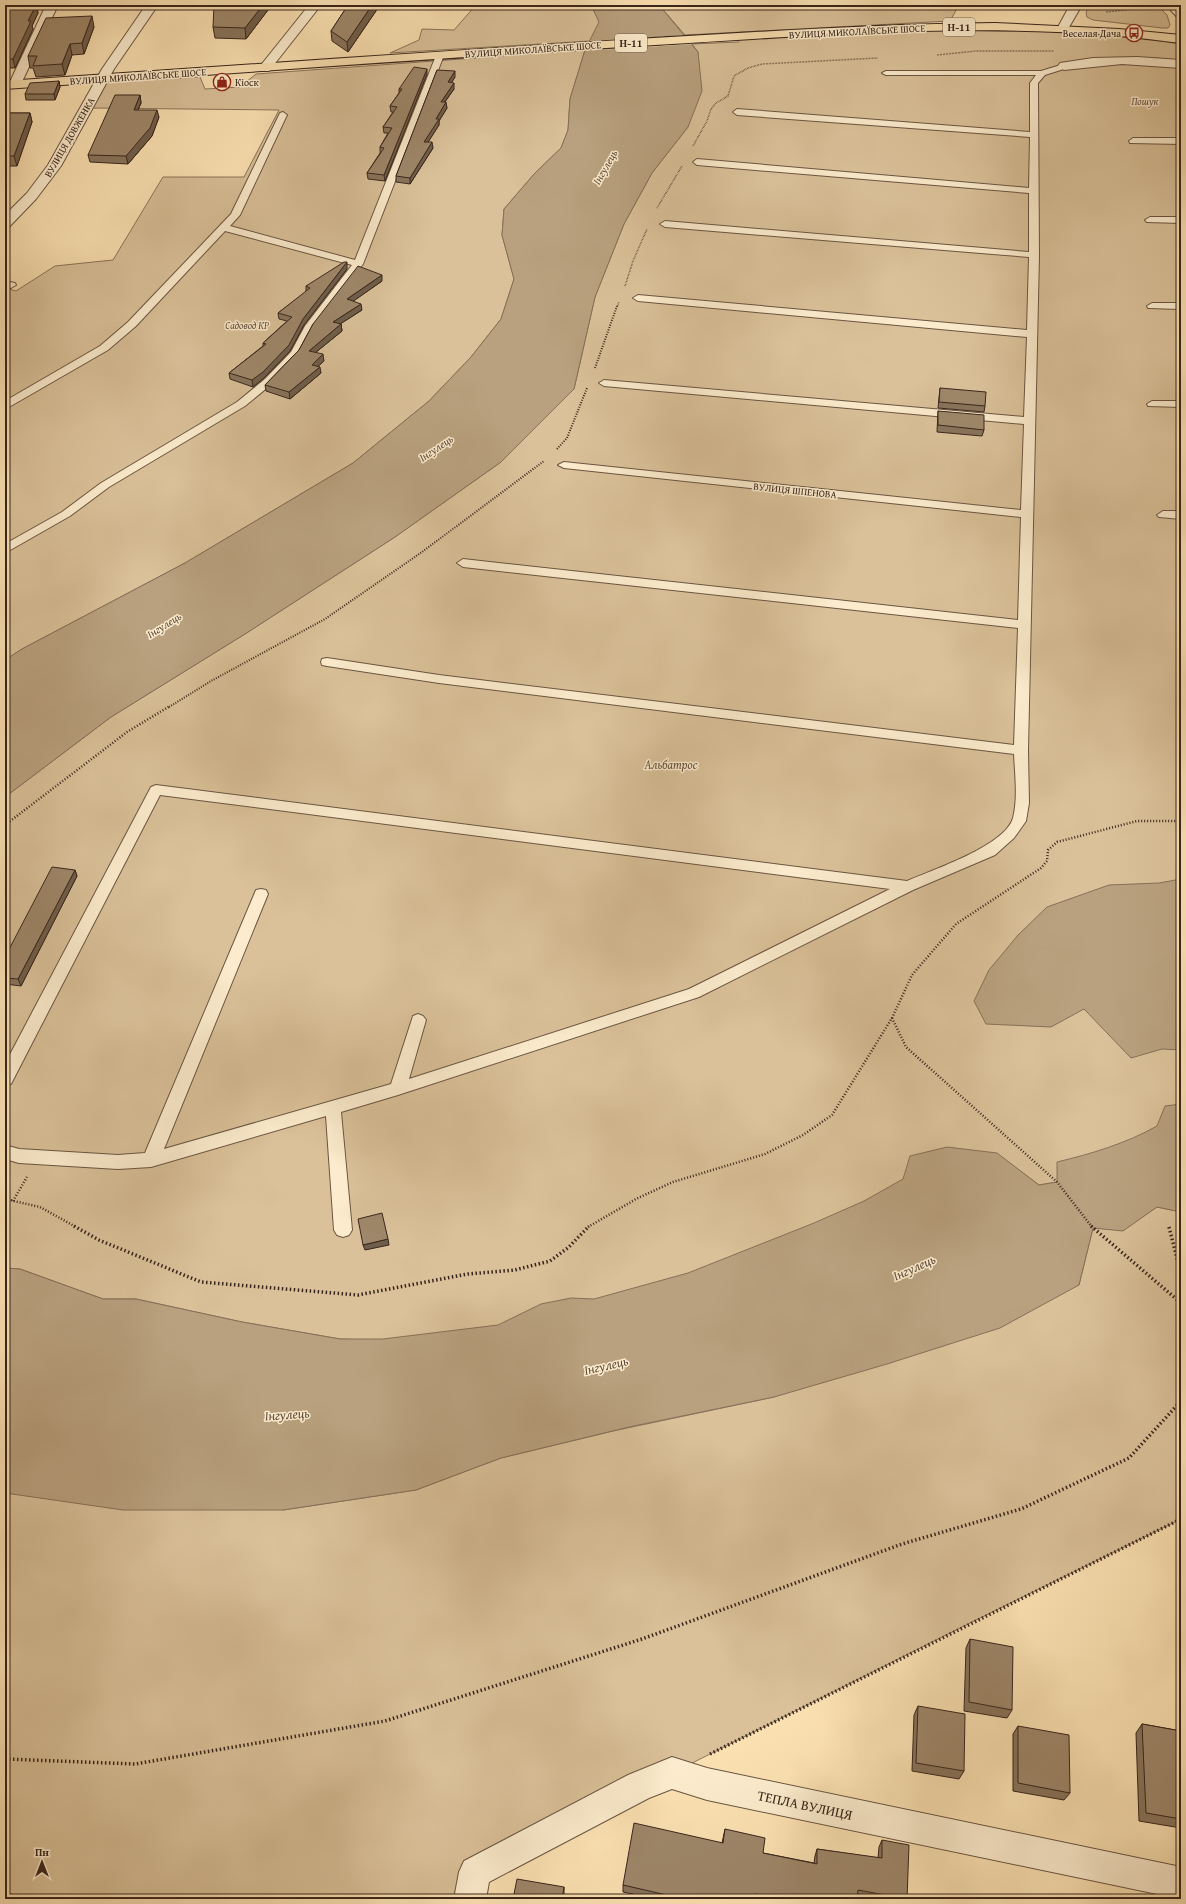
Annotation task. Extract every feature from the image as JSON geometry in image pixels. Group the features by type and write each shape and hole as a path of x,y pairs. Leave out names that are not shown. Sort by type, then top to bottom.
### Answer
{"main road":[{"name":"ВУЛИЦЯ МИКОЛАЇВСЬКЕ ШОСЕ","path":"10,85 526,49 947,27 1064,27 1181,39"}],"street":[{"path":"10,85 52,5"},
{"name":"ВУЛИЦЯ ДОВЖЕНКА","path":"5,223 10,212 35,192 49,173 128,36 152,5"},
{"path":"265,68 316,5"},
{"path":"1172,5 1181,15"},
{"path":"1064,27 1074,9"},
{"path":"1064,66 1088,61 1119,60 1157,61 1181,64"},
{"path":"470,1899 476,1872 639,1786 672,1773"},
{"name":"ТЕПЛА ВУЛИЦЯ","path":"672,1773 707,1784 1181,1883"}],"lane":[{"path":"5,549 66,514 105,485 241,404 270,381 295,353 309,328 326,308 358,264 440,56"},
{"path":"886,73 1042,73 1064,66"},
{"path":"5,1152 19,1156 118,1162 151,1160 398,1089 694,994 908,886 990,851 1009,834 1019,821 1022,803 1021,750 1034,255 1034,83 1042,73"},
{"path":"737,112 1034,134"},
{"path":"5,405 109,344 132,324 222,227 235,215 283,115"},
{"path":"1132,141 1181,141"},
{"path":"697,162 1034,191"},
{"path":"1150,220 1181,220"},
{"path":"665,224 1034,255"},
{"path":"222,227 358,264"},
{"path":"638,298 1032,334"},
{"path":"1152,306 1181,306"},
{"path":"604,383 1029,421"},
{"path":"1152,404 1181,404"},
{"name":"ВУЛИЦЯ ШПЕНОВА","path":"564,465 1027,514"},
{"path":"1163,515 1181,515"},
{"path":"462,562 1024,625"},
{"path":"328,662 447,680 1021,750"},
{"path":"5,1079 156,790 908,886"},
{"path":"151,1160 261,894"},
{"path":"398,1089 418,1020"},
{"path":"333,1108 343,1230"}],"path":[{"path":"1074,9 1093,14 1172,5"},
{"path":"937,55 976,51 1058,50"},
{"path":"692,148 707,121 711,109 728,96 734,76 748,68 762,64 882,58"},
{"path":"656,210 684,161"},
{"path":"623,290 633,260 650,224"},
{"path":"593,372 621,297"},
{"path":"552,454 567,438 588,386"},
{"path":"5,824 127,732 211,681 325,619 422,552 547,459"},
{"path":"5,1200 40,1206 99,1240 201,1282 358,1295 468,1274 515,1270 550,1262 569,1247 591,1224 636,1199 673,1182 765,1154 803,1136 832,1115 892,1018 912,975 956,924 1041,868 1047,861 1048,850 1057,842 1137,821 1181,821"},
{"path":"892,1018 906,1047 1057,1182 1093,1228 1181,1303"},
{"path":"1169,1227 1178,1257 1181,1274"},
{"path":"5,1759 135,1764 386,1721 642,1639 902,1544 1021,1509 1130,1458 1181,1401"},
{"path":"672,1773 955,1630 1181,1519"}],"green space":[{"path":"476,5 591,5 600,22 590,41 390,53 419,40 422,29 454,30"},
{"path":"659,5 959,5 950,21 685,35"},
{"path":"1089,5 1157,5 1167,15 1170,25 1168,28 1162,28 1093,20 1087,17 1086,13"},
{"name":"Альбатрос","path":"1064,27 1181,44 1181,62 1157,58 1096,58 1105,64 1120,63 1181,68 1181,886 1080,998 1181,1039 1181,1108 1144,1145 1057,1182 1039,1185 1008,1162 897,1213 463,1343 340,1339 242,1322 136,1299 103,1299 20,1269 5,1268 5,797 111,717 245,634 395,537 501,462 574,389 595,297 624,224 652,173 688,127 698,52 692,44 739,42 737,37 880,30"},
{"name":"Садовод КР","path":"585,50 570,99 568,130 561,148 535,173 504,209 502,235 514,279 501,319 471,357 429,401 353,463 185,563 22,649 5,660 5,288 16,291 55,266 113,260 163,177 244,177 279,110 93,108 107,82 200,77 205,89 240,87 256,74"},
{"path":"1157,1207 1181,1212 1181,1519 962,1627 476,1872 470,1899 38,1899 5,1893 5,1423 283,1510 416,1490 501,1458 613,1431 774,1397 1079,1285 1093,1228 1123,1230"}],"water":[{"name":"Інгулець","path":"591,5 659,5 698,52 702,91 688,127 652,173 624,224 595,297 574,389 501,462 395,537 245,634 111,717 5,797 5,660 22,649 185,563 353,463 429,401 471,357 501,319 514,279 502,235 504,209 535,173 561,148 568,130 570,99 585,50 599,22"},
{"path":"1181,879 1181,1050 1162,1049 1131,1058 1084,1009 1051,1027 986,1024 974,1001 989,970 1018,935 1047,907 1109,885 1159,883"},
{"name":"Інгулець","path":"1181,1104 1181,1212 1157,1207 1123,1231 1093,1228 1079,1285 1000,1328 887,1364 774,1397 629,1427 501,1458 416,1490 283,1510 123,1510 5,1493 5,1268 20,1269 103,1299 136,1299 242,1322 340,1339 383,1339 498,1325 541,1304 571,1298 594,1299 688,1273 814,1223 864,1201 903,1179 910,1156 947,1147 997,1153 1039,1185 1057,1182 1057,1162 1134,1138 1157,1126 1165,1106"}],"pier":[{"path":"687,35 694,44 583,51 588,41"}],"building":[{"path":"10,5 36,5 28,21 31,21 13,59 5,59 5,15"},
{"path":"214,5 263,5 245,28 213,27"},
{"path":"348,5 372,5 347,42 331,31"},
{"path":"92,16 82,43 70,44 62,64 33,66 37,56 28,56 46,18"},
{"path":"414,67 427,69 384,175 367,173 384,148 380,147 392,128 383,127 397,107 390,106 402,89 399,89"},
{"path":"437,70 455,71 448,82 454,83 441,102 446,102 436,119 439,119 424,142 432,142 410,178 396,176"},
{"path":"59,81 54,94 25,94 30,83"},
{"path":"115,95 140,95 134,110 157,110 150,128 126,156 88,155"},
{"path":"5,113 30,113 14,156 5,156"},
{"path":"344,262 347,262 303,319 289,345 263,372 252,380 229,373 266,344 263,343 292,317 278,313 310,288 306,286"},
{"path":"358,266 382,275 347,299 361,304 333,322 341,324 309,351 323,354 312,365 320,367 289,392 265,385 299,350 313,324"},
{"path":"940,388 986,392 985,406 939,402"},
{"path":"938,411 984,415 984,430 938,425"},
{"path":"52,867 75,870 18,979 5,978 5,957"},
{"path":"382,1213 388,1239 363,1245 358,1219"},
{"path":"970,1639 1013,1647 1012,1710 969,1702"},
{"path":"918,1706 965,1714 964,1771 916,1763"},
{"path":"1142,1724 1181,1731 1181,1819 1146,1813"},
{"path":"1018,1726 1069,1735 1070,1793 1018,1783"},
{"path":"634,1823 723,1843 725,1829 765,1838 763,1853 817,1864 817,1849 882,1858 882,1840 909,1845 907,1899 858,1890 857,1899 778,1899 755,1894 755,1899 684,1899 623,1885"},
{"path":"517,1879 564,1887 562,1899 513,1899"}],"place":[{"name":"Веселая Дача","path":"1134,33"},
{"name":"Кіоск","path":"222,82"}],"park label":[{"name":"Пошук","path":"1145,101"}]}
